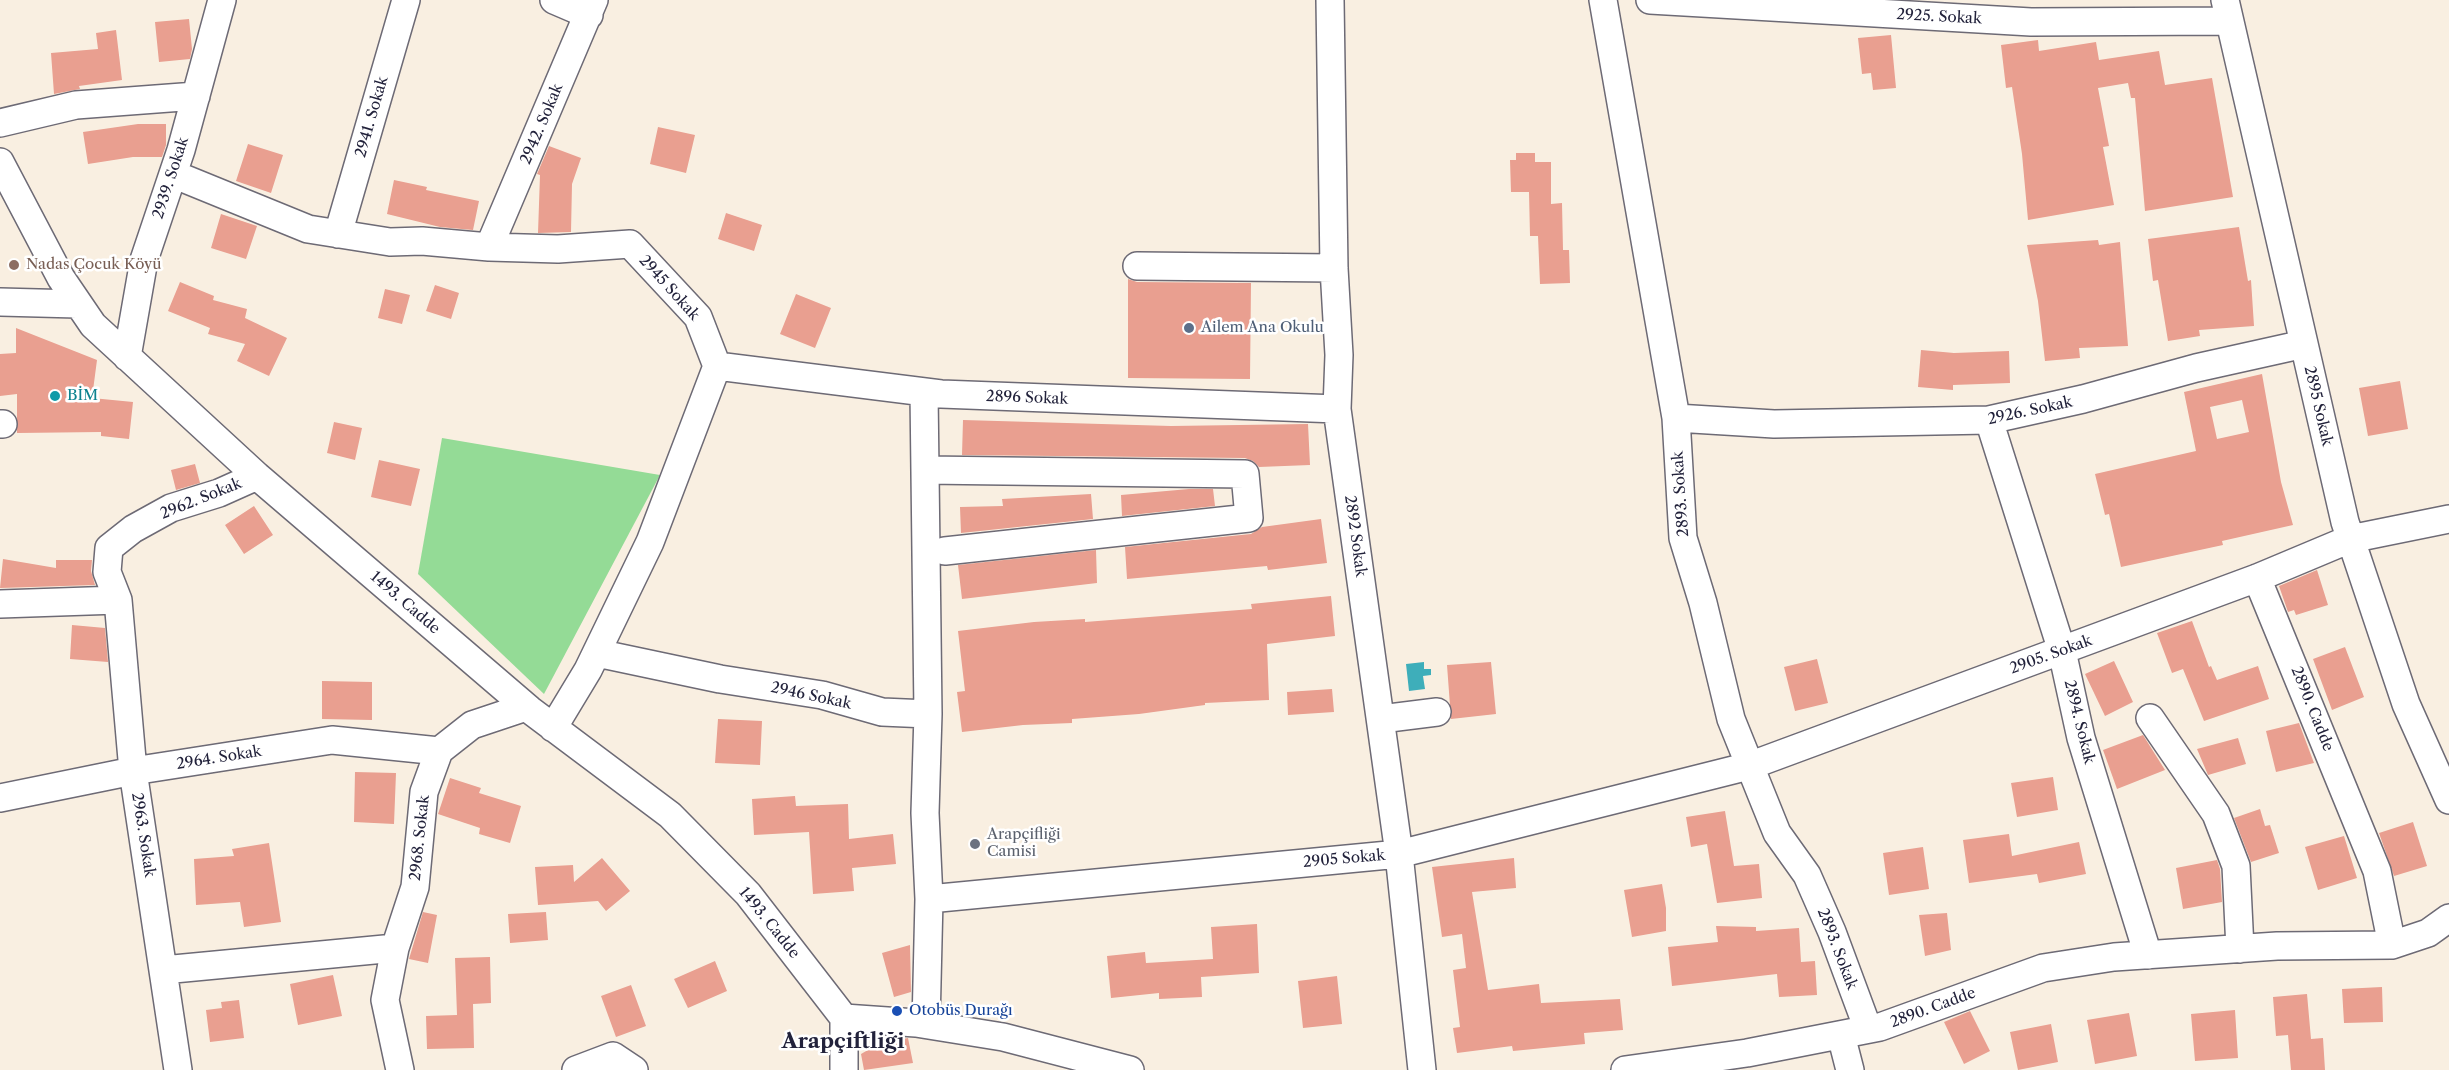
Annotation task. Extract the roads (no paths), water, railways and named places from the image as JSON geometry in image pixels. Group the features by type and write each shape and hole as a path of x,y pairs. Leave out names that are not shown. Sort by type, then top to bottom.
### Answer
{"street":[{"name":"2939. Sokak","path":"127,357 144,260 173,174 222,0"},
{"name":"2941. Sokak","path":"338,234 406,0"},
{"path":"554,0 591,7"},
{"name":"2892 Sokak","path":"1330,0 1334,268 1339,355 1337,409 1400,854 1422,1070"},
{"name":"2893. Sokak","path":"1603,0 1676,417 1683,538 1703,603 1731,719 1777,833 1807,875 1832,932 1868,1029"},
{"name":"2925. Sokak","path":"1650,0 2031,22 2227,10"},
{"name":"2942. Sokak","path":"489,247 591,7"},
{"name":"2895 Sokak","path":"2227,10 2350,539 2406,704 2449,800"},
{"path":"0,123 76,105 196,96"},
{"name":"1493. Cadde","path":"0,162 77,304 93,325 257,476 526,707 670,815 748,894 844,1018"},
{"name":"2945 Sokak","path":"173,174 309,229 390,242 422,241 489,247 558,249 630,244 698,317 717,366"},
{"path":"1137,266 1334,268"},
{"path":"9,304 77,304"},
{"name":"2926. Sokak","path":"1676,417 1774,424 1989,420 2083,399 2196,368 2304,344"},
{"path":"553,728 597,653 650,542 717,366"},
{"name":"2896 Sokak","path":"717,366 924,392 1337,409"},
{"path":"924,392 928,714 925,813 929,899 927,1024"},
{"name":"2894. Sokak","path":"1989,420 2062,651 2080,738 2148,955"},
{"path":"925,470 1245,474 1249,518 945,551"},
{"name":"2962. Sokak","path":"118,600 107,572 109,548 133,529 171,508 219,493 257,476"},
{"name":"2905. Sokak","path":"1749,766 2257,578 2350,539 2449,519"},
{"name":"2890. Cadde","path":"2257,578 2377,871 2392,945"},
{"path":"0,604 118,600"},
{"name":"2963. Sokak","path":"118,600 133,771 178,1070"},
{"name":"2946 Sokak","path":"597,653 720,679 822,695 882,712 928,714"},
{"path":"439,750 471,725 526,707"},
{"path":"1381,719 1437,712"},
{"path":"2150,718 2216,814 2236,866 2240,949"},
{"name":"2964. Sokak","path":"0,798 133,771 332,740 439,750"},
{"name":"2968. Sokak","path":"398,1064 385,1000 395,948 416,886 424,792 439,750"},
{"name":"2905 Sokak","path":"929,899 1400,854 1749,766"},
{"name":"2890. Cadde","path":"1625,1070 1747,1053 1868,1029 2043,968 2148,955 2240,949 2392,945 2428,933 2449,918"},
{"path":"163,970 395,948"},
{"path":"844,1070 844,1018 927,1024 1003,1037 1079,1064 1131,1070"},
{"path":"1841,1035 1850,1070"},
{"path":"576,1070 613,1056 634,1070"}],"water":[{"path":"1424,662 1424,669 1431,669 1431,675 1423,676 1425,689 1409,691 1406,664"}],"place":[{"name":"Nadas Çocuk Köyü","path":"14,265"},
{"name":"Ailem Ana Okulu","path":"1189,328"},
{"name":"BİM","path":"55,396"},
{"name":"Arapçifliği Camisi","path":"975,844"},
{"name":"Otobüs Durağı","path":"897,1011"}],"district":[{"name":"Arapçiftliği","path":"843,1042"}]}
